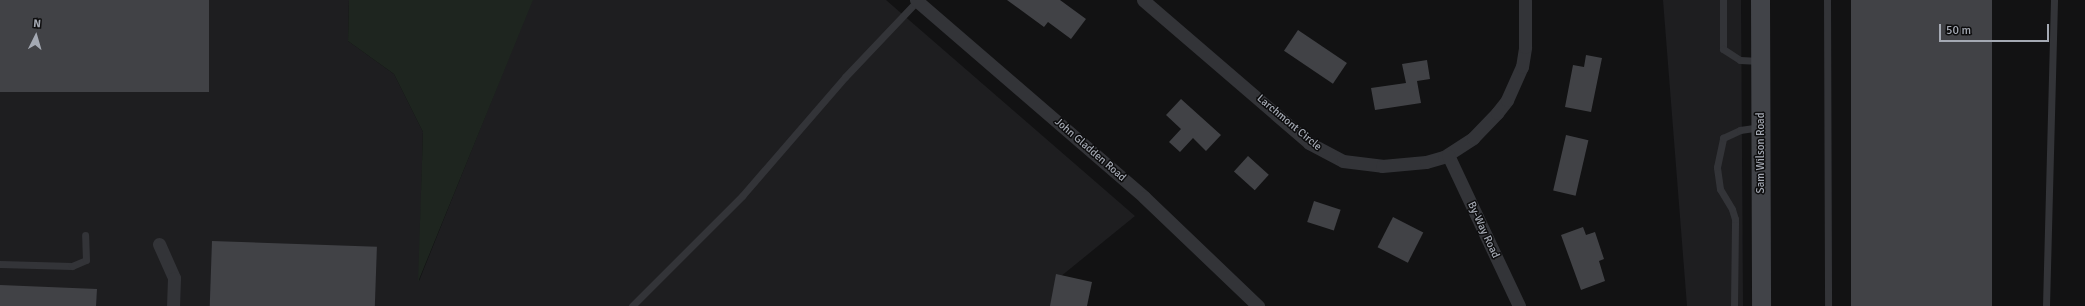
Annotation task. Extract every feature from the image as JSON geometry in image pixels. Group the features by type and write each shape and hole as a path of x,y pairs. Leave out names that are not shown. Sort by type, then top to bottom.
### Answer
{"street":[{"name":"John Gladden Road","path":"916,0 1144,197 1258,306"},
{"name":"Larchmont Circle","path":"1144,0 1309,143 1325,154 1343,160 1382,166 1426,162 1448,155 1473,138 1497,113 1516,83 1525,47 1526,0"},
{"name":"Sam Wilson Road","path":"1760,0 1761,306"},
{"name":"By-Way Road","path":"1448,155 1519,306"},
{"path":"159,244 174,278 173,306"}],"lane":[{"path":"632,306 742,196 845,78 916,0"},
{"path":"1723,0 1723,49 1740,60 1760,61"},
{"path":"1827,0 1828,306"},
{"path":"2046,306 2054,0"},
{"path":"1734,306 1735,219 1720,189 1717,167 1723,138 1740,130 1761,127"},
{"path":"0,264 72,266 86,260 85,235"}],"shaded area":[{"path":"0,0 349,0 348,41 394,74 423,132 419,281 532,0 886,0 1135,216 1060,277 1053,306 0,306"},
{"path":"349,0 533,0 418,282 423,132 394,74 348,41"},
{"path":"1663,0 1741,0 1743,306 1687,306"}],"building":[{"path":"0,0 209,0 209,92 0,92"},
{"path":"1007,0 1060,0 1086,19 1071,39 1048,22 1044,27"},
{"path":"1851,0 1992,0 1992,306 1851,306"},
{"path":"1298,30 1347,63 1333,84 1284,51"},
{"path":"1586,55 1602,58 1591,112 1565,107 1573,65 1584,67"},
{"path":"1427,60 1430,79 1417,81 1421,103 1375,110 1371,88 1406,83 1402,64"},
{"path":"1181,99 1221,135 1206,151 1193,138 1180,152 1169,142 1181,129 1166,115"},
{"path":"1566,135 1588,140 1576,196 1553,191"},
{"path":"1248,156 1269,175 1255,190 1234,172"},
{"path":"1314,201 1341,210 1334,231 1307,222"},
{"path":"1393,217 1423,232 1408,263 1378,247"},
{"path":"1583,227 1586,235 1595,232 1604,259 1599,261 1605,281 1581,290 1561,235"},
{"path":"212,241 377,247 375,306 210,306"},
{"path":"1056,274 1092,282 1087,306 1050,306"},
{"path":"0,285 97,289 96,306 0,306"}]}
